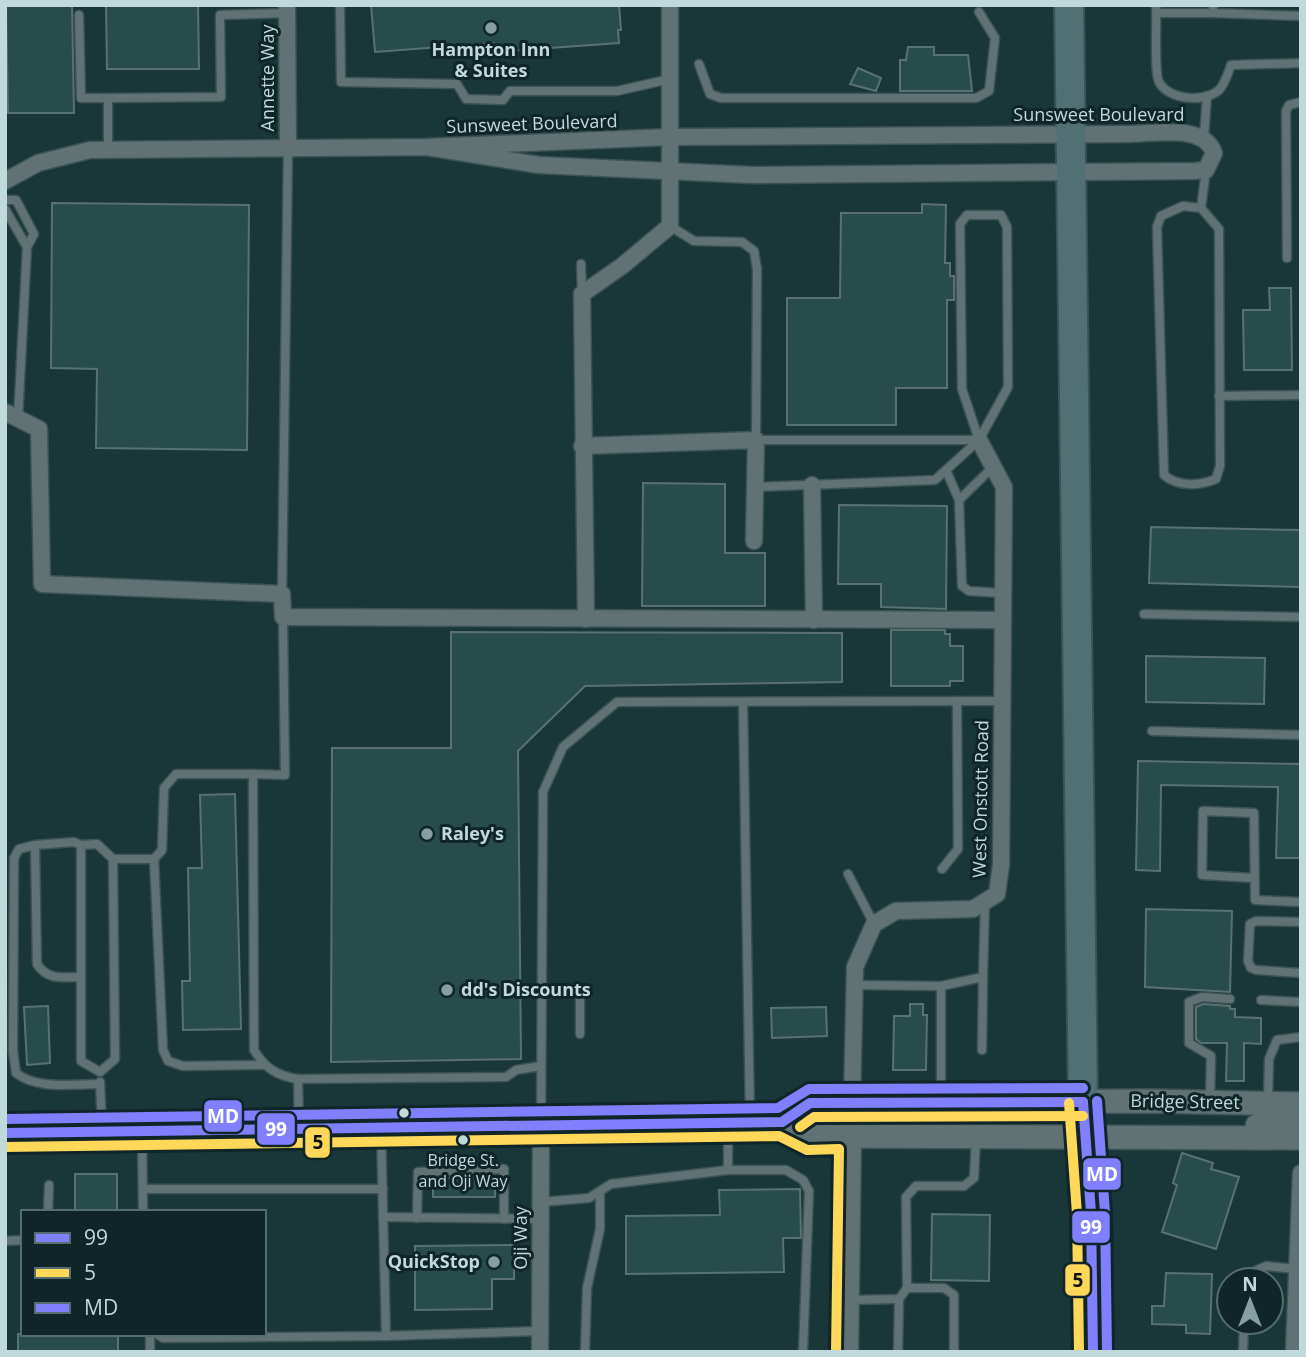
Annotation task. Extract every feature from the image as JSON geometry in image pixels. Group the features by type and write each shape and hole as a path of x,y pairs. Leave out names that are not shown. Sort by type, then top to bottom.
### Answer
{"highway":[{"path":"1069,5 1083,1102 1091,1213 1093,1352"}],"main road":[{"path":"853,1135 865,1121 902,1115 941,1102"},
{"name":"Bridge Street","path":"787,1125 810,1103 1301,1104"},
{"path":"1228,1137 1265,1124 1301,1120"},
{"name":"Bridge Street","path":"5,1133 739,1123 787,1125 809,1136 1086,1135 1301,1138"}],"street":[{"path":"586,619 582,294 670,226 670,5"},
{"name":"Annette Way","path":"287,9 288,150"},
{"name":"Sunsweet Boulevard","path":"5,181 38,163 90,150 428,147 670,137 1195,134 1204,137 1214,153 1206,170 752,176 539,165 428,147"},
{"path":"12,415 39,429 42,584 282,594 283,617 1003,620"},
{"path":"582,446 756,440 754,541"},
{"name":"West Onstott Road","path":"874,925 896,911 973,909 997,894 1000,865 1004,487 979,440"},
{"path":"812,485 814,620"},
{"path":"852,1102 855,967 874,925"},
{"name":"Oji Way","path":"540,1352 541,1124"},
{"path":"850,1352 853,1135"},
{"path":"1294,1352 1300,1178"}],"lane":[{"path":"340,5 341,82 457,84 466,99 503,100 510,91 617,91 670,79"},
{"path":"79,15 81,97 221,97 220,15 287,9"},
{"path":"1301,16 1213,9 1156,9 1158,81 1168,93 1192,98 1207,96 1219,90 1231,65 1301,63"},
{"path":"699,64 710,94 721,98 976,98 989,91 995,38 979,12"},
{"path":"1204,137 1207,96"},
{"path":"108,97 108,150"},
{"path":"1287,258 1286,111 1289,105 1301,102"},
{"path":"282,594 288,150"},
{"path":"1200,208 1206,170"},
{"path":"12,415 27,247 34,234 16,200 6,203 27,247"},
{"path":"1183,206 1200,208 1219,229 1219,396 1220,466 1216,479 1205,484 1174,483 1164,475 1163,464 1157,227 1161,216 1183,206"},
{"path":"755,487 935,480 979,440 1008,387 1007,227 1001,215 967,215 960,224 962,389 979,440"},
{"path":"670,226 694,240 742,242 754,250 757,269 756,440 979,440"},
{"path":"580,264 582,294"},
{"path":"1219,396 1301,396"},
{"path":"959,500 993,467"},
{"path":"946,470 959,500 962,586 969,591 1003,593"},
{"path":"1144,614 1301,617"},
{"path":"263,1065 183,1066 168,1061 163,1050 154,859 162,850 164,788 176,774 285,775 283,617"},
{"path":"942,869 958,849 957,701"},
{"path":"541,1124 543,792 563,747 617,702 1002,701"},
{"path":"728,1170 739,1123 743,702"},
{"path":"1152,731 1301,735"},
{"path":"253,774 254,1050 263,1065 282,1077 298,1079 506,1077 516,1070 541,1066"},
{"path":"1254,878 1202,875 1203,811 1254,813 1255,900 1301,902"},
{"path":"100,1084 25,1081 16,1073 13,1051 14,858 19,849 74,842 81,845 97,844 113,859 154,859"},
{"path":"35,845 37,964 43,974 51,977 81,977"},
{"path":"81,845 81,1061 100,1072"},
{"path":"102,1132 100,1072 115,1059 113,859"},
{"path":"848,874 874,925"},
{"path":"982,1050 985,902"},
{"path":"1301,922 1256,921 1251,924 1248,961 1251,968 1256,970 1301,973"},
{"path":"855,985 941,986 983,976"},
{"path":"941,986 941,1102"},
{"path":"580,993 580,1034"},
{"path":"1210,1102 1211,1056 1189,1043 1189,1002 1202,997 1230,999"},
{"path":"1261,999 1301,1002"},
{"path":"1268,1103 1271,1049 1277,1040 1301,1037"},
{"path":"298,1079 299,1128"},
{"path":"381,1126 386,1336"},
{"path":"142,1131 144,1210"},
{"path":"898,1352 899,1299 907,1288 906,1197 916,1186 964,1186 974,1178 976,1135"},
{"path":"417,1218 418,1172 504,1169 504,1219"},
{"path":"541,1202 589,1198 611,1184 728,1170 786,1170 803,1180 808,1191 803,1352"},
{"path":"48,1210 49,1185"},
{"path":"143,1189 383,1189"},
{"path":"585,1352 587,1287 600,1229 600,1192"},
{"path":"383,1217 541,1219"},
{"path":"1285,1268 1296,1269"},
{"path":"907,1288 944,1288 954,1296 954,1352"},
{"path":"851,1300 899,1299"},
{"path":"160,1336 386,1336 540,1331"}],"building":[{"path":"6,5 72,5 74,113 8,113"},
{"path":"106,5 198,5 199,69 107,69"},
{"path":"371,5 619,5 621,30 618,30 619,43 494,52 493,43 375,52"},
{"path":"908,47 934,47 934,55 968,55 972,91 900,91 900,60 906,60"},
{"path":"858,68 881,78 876,91 850,84"},
{"path":"52,203 249,205 247,450 96,448 97,369 51,368"},
{"path":"922,204 946,205 945,263 950,263 950,276 954,276 954,300 947,300 947,388 896,388 896,425 787,425 787,298 840,298 841,213 922,213"},
{"path":"1269,288 1291,288 1292,370 1244,370 1243,310 1270,310"},
{"path":"643,483 725,484 725,553 765,553 765,606 642,606"},
{"path":"839,505 947,506 946,609 881,607 881,584 838,584"},
{"path":"1151,527 1301,530 1301,587 1149,583"},
{"path":"891,630 945,630 945,634 950,634 950,646 963,646 963,681 950,681 950,686 891,686"},
{"path":"451,632 842,633 842,682 585,686 518,751 521,1059 331,1062 332,748 451,748"},
{"path":"1146,656 1265,658 1264,704 1146,702"},
{"path":"1138,761 1301,764 1301,858 1276,858 1278,787 1161,785 1160,871 1136,870"},
{"path":"235,794 241,1029 183,1030 182,981 190,981 188,868 202,868 200,795"},
{"path":"1146,909 1232,911 1230,992 1145,987"},
{"path":"910,1004 923,1004 923,1015 927,1015 926,1070 893,1070 894,1016 910,1016"},
{"path":"1203,1004 1230,1006 1230,1009 1235,1009 1235,1017 1261,1018 1261,1044 1244,1043 1244,1081 1226,1081 1227,1043 1201,1043 1196,1039 1196,1007"},
{"path":"48,1006 50,1063 27,1065 24,1007"},
{"path":"826,1007 827,1036 772,1038 771,1008"},
{"path":"1182,1153 1213,1163 1211,1169 1239,1177 1216,1249 1162,1232 1177,1185 1173,1183"},
{"path":"75,1174 117,1174 117,1210 75,1210"},
{"path":"495,1177 495,1197 433,1197 433,1178"},
{"path":"800,1189 801,1238 783,1238 784,1272 626,1274 626,1216 720,1215 719,1190"},
{"path":"932,1214 990,1215 989,1281 931,1280"},
{"path":"514,1245 514,1279 492,1279 492,1309 415,1310 415,1246"},
{"path":"1166,1273 1212,1274 1210,1334 1186,1333 1186,1325 1152,1324 1152,1306 1164,1306"},
{"path":"18,1334 118,1336 118,1352 18,1352"}],"transit line":[{"name":"MD","path":"5,1119 778,1108 809,1089 1083,1088"},
{"name":"MD","path":"1097,1101 1105,1213 1107,1352"},
{"name":"99","path":"1083,1102 1091,1213 1093,1352"},
{"name":"99","path":"5,1133 782,1122 810,1103 1083,1102"},
{"name":"5","path":"1069,1103 1077,1214 1079,1352"},
{"name":"5","path":"800,1127 814,1117 1083,1116"},
{"name":"5","path":"5,1147 779,1136 807,1150 839,1149 836,1352"}],"place":[{"name":"Hampton Inn & Suites","path":"491,28"},
{"name":"Raley's","path":"427,834"},
{"name":"dd's Discounts","path":"447,990"},
{"name":"Bridge St. and Oji Way","path":"463,1140"},
{"name":"QuickStop","path":"494,1262"}]}
